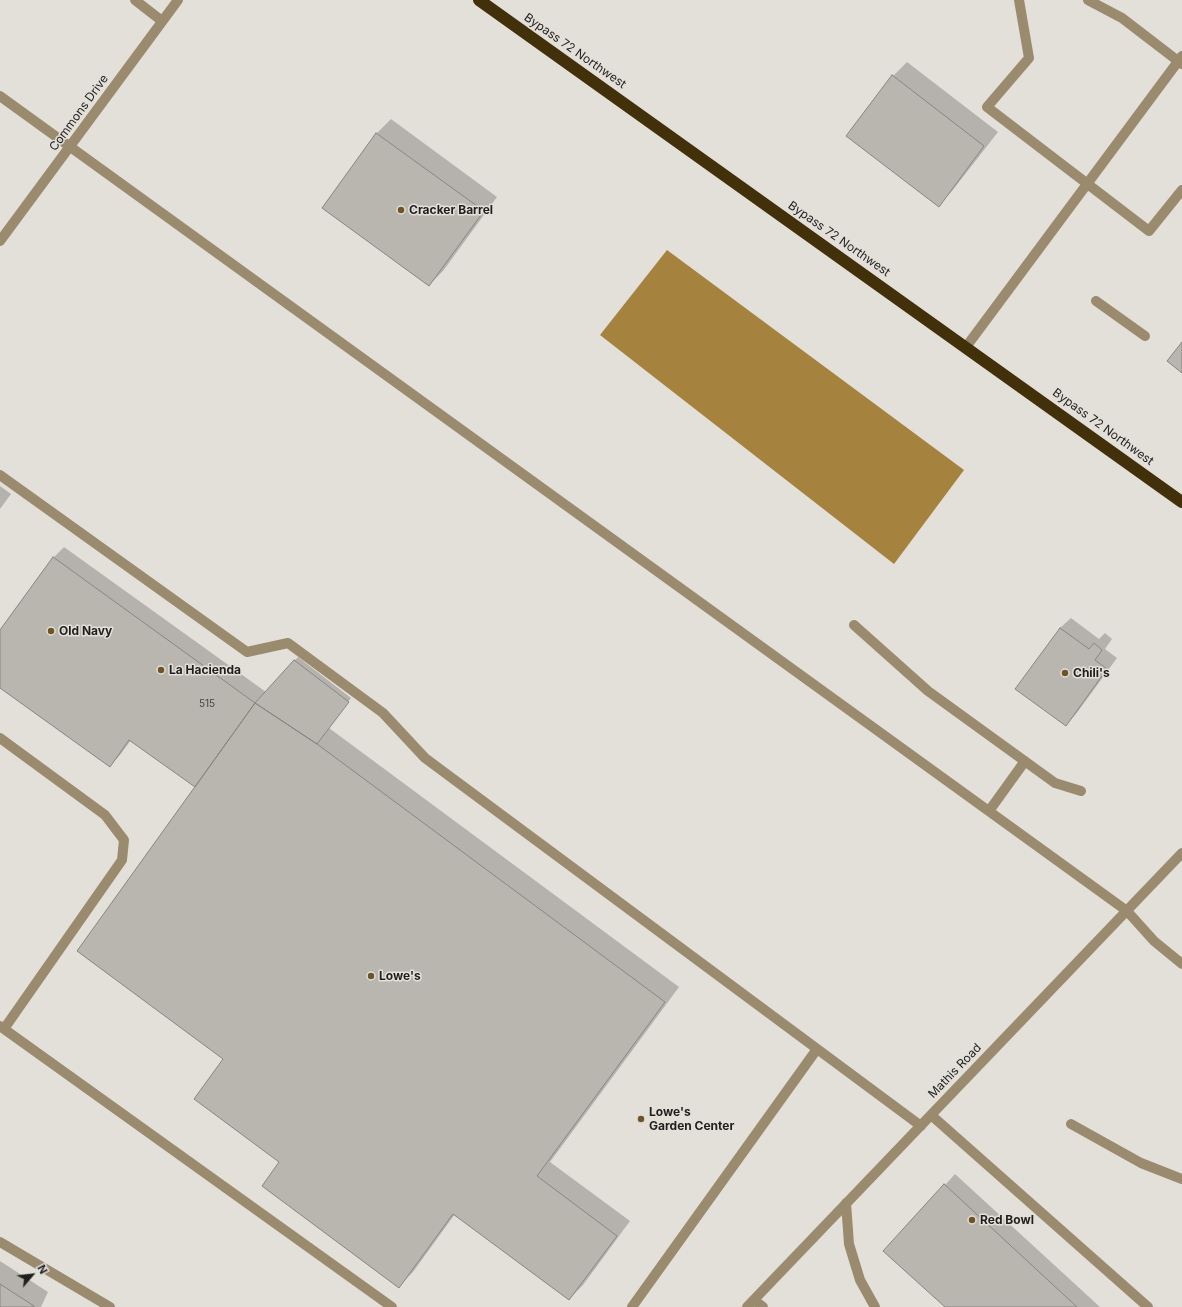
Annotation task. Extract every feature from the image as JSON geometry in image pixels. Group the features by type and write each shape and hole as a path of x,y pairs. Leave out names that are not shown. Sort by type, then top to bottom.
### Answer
{"highway":[{"name":"Bypass 72 Northwest","path":"479,0 1182,502"}],"street":[{"path":"135,0 162,21"},
{"name":"Commons Drive","path":"0,241 178,0"},
{"path":"1019,0 1029,58 987,107 1149,231 1182,190"},
{"path":"966,347 1181,61 1122,18 1088,0"},
{"path":"0,96 1127,911 1154,941 1182,964"},
{"path":"1096,301 1145,336"},
{"path":"0,475 247,652 288,643 383,713 425,758 921,1126"},
{"path":"854,625 928,691 1055,783 1081,791"},
{"path":"0,738 105,815 124,840 122,860 2,1027 392,1307"},
{"path":"989,811 1025,761"},
{"name":"Mathis Road","path":"750,1303 1182,854"},
{"path":"632,1307 817,1049"},
{"path":"931,1115 1148,1307"},
{"path":"1071,1124 1141,1163 1182,1179"},
{"path":"846,1203 849,1244 860,1280 875,1307"},
{"path":"0,1242 110,1307"},
{"path":"750,1303 763,1307"}],"shaded area":[{"path":"667,250 964,470 894,564 600,335"}],"building":[{"path":"892,75 984,146 939,207 846,136"},
{"path":"376,133 484,211 429,286 322,208"},
{"path":"1182,342 1182,373 1167,361"},
{"path":"53,557 255,703 195,787 129,740 110,767 0,688 0,630"},
{"path":"1060,628 1089,649 1094,643 1102,650 1095,660 1107,669 1066,726 1015,689"},
{"path":"294,660 349,702 317,744 255,703"},
{"name":"Lowe's","path":"255,703 317,744 665,1002 537,1176 617,1236 569,1300 453,1214 399,1288 262,1186 279,1162 194,1099 223,1059 77,951"},
{"path":"944,1184 1077,1307 945,1307 883,1251"},
{"path":"0,1284 34,1306 34,1307 0,1307"}],"place":[{"name":"Cracker Barrel","path":"401,210"},
{"name":"Old Navy","path":"51,631"},
{"name":"La Hacienda","path":"161,670"},
{"name":"Chili's","path":"1065,673"},
{"name":"Lowe's","path":"371,976"},
{"name":"Lowe's Garden Center","path":"641,1119"},
{"name":"Red Bowl","path":"972,1220"}]}
